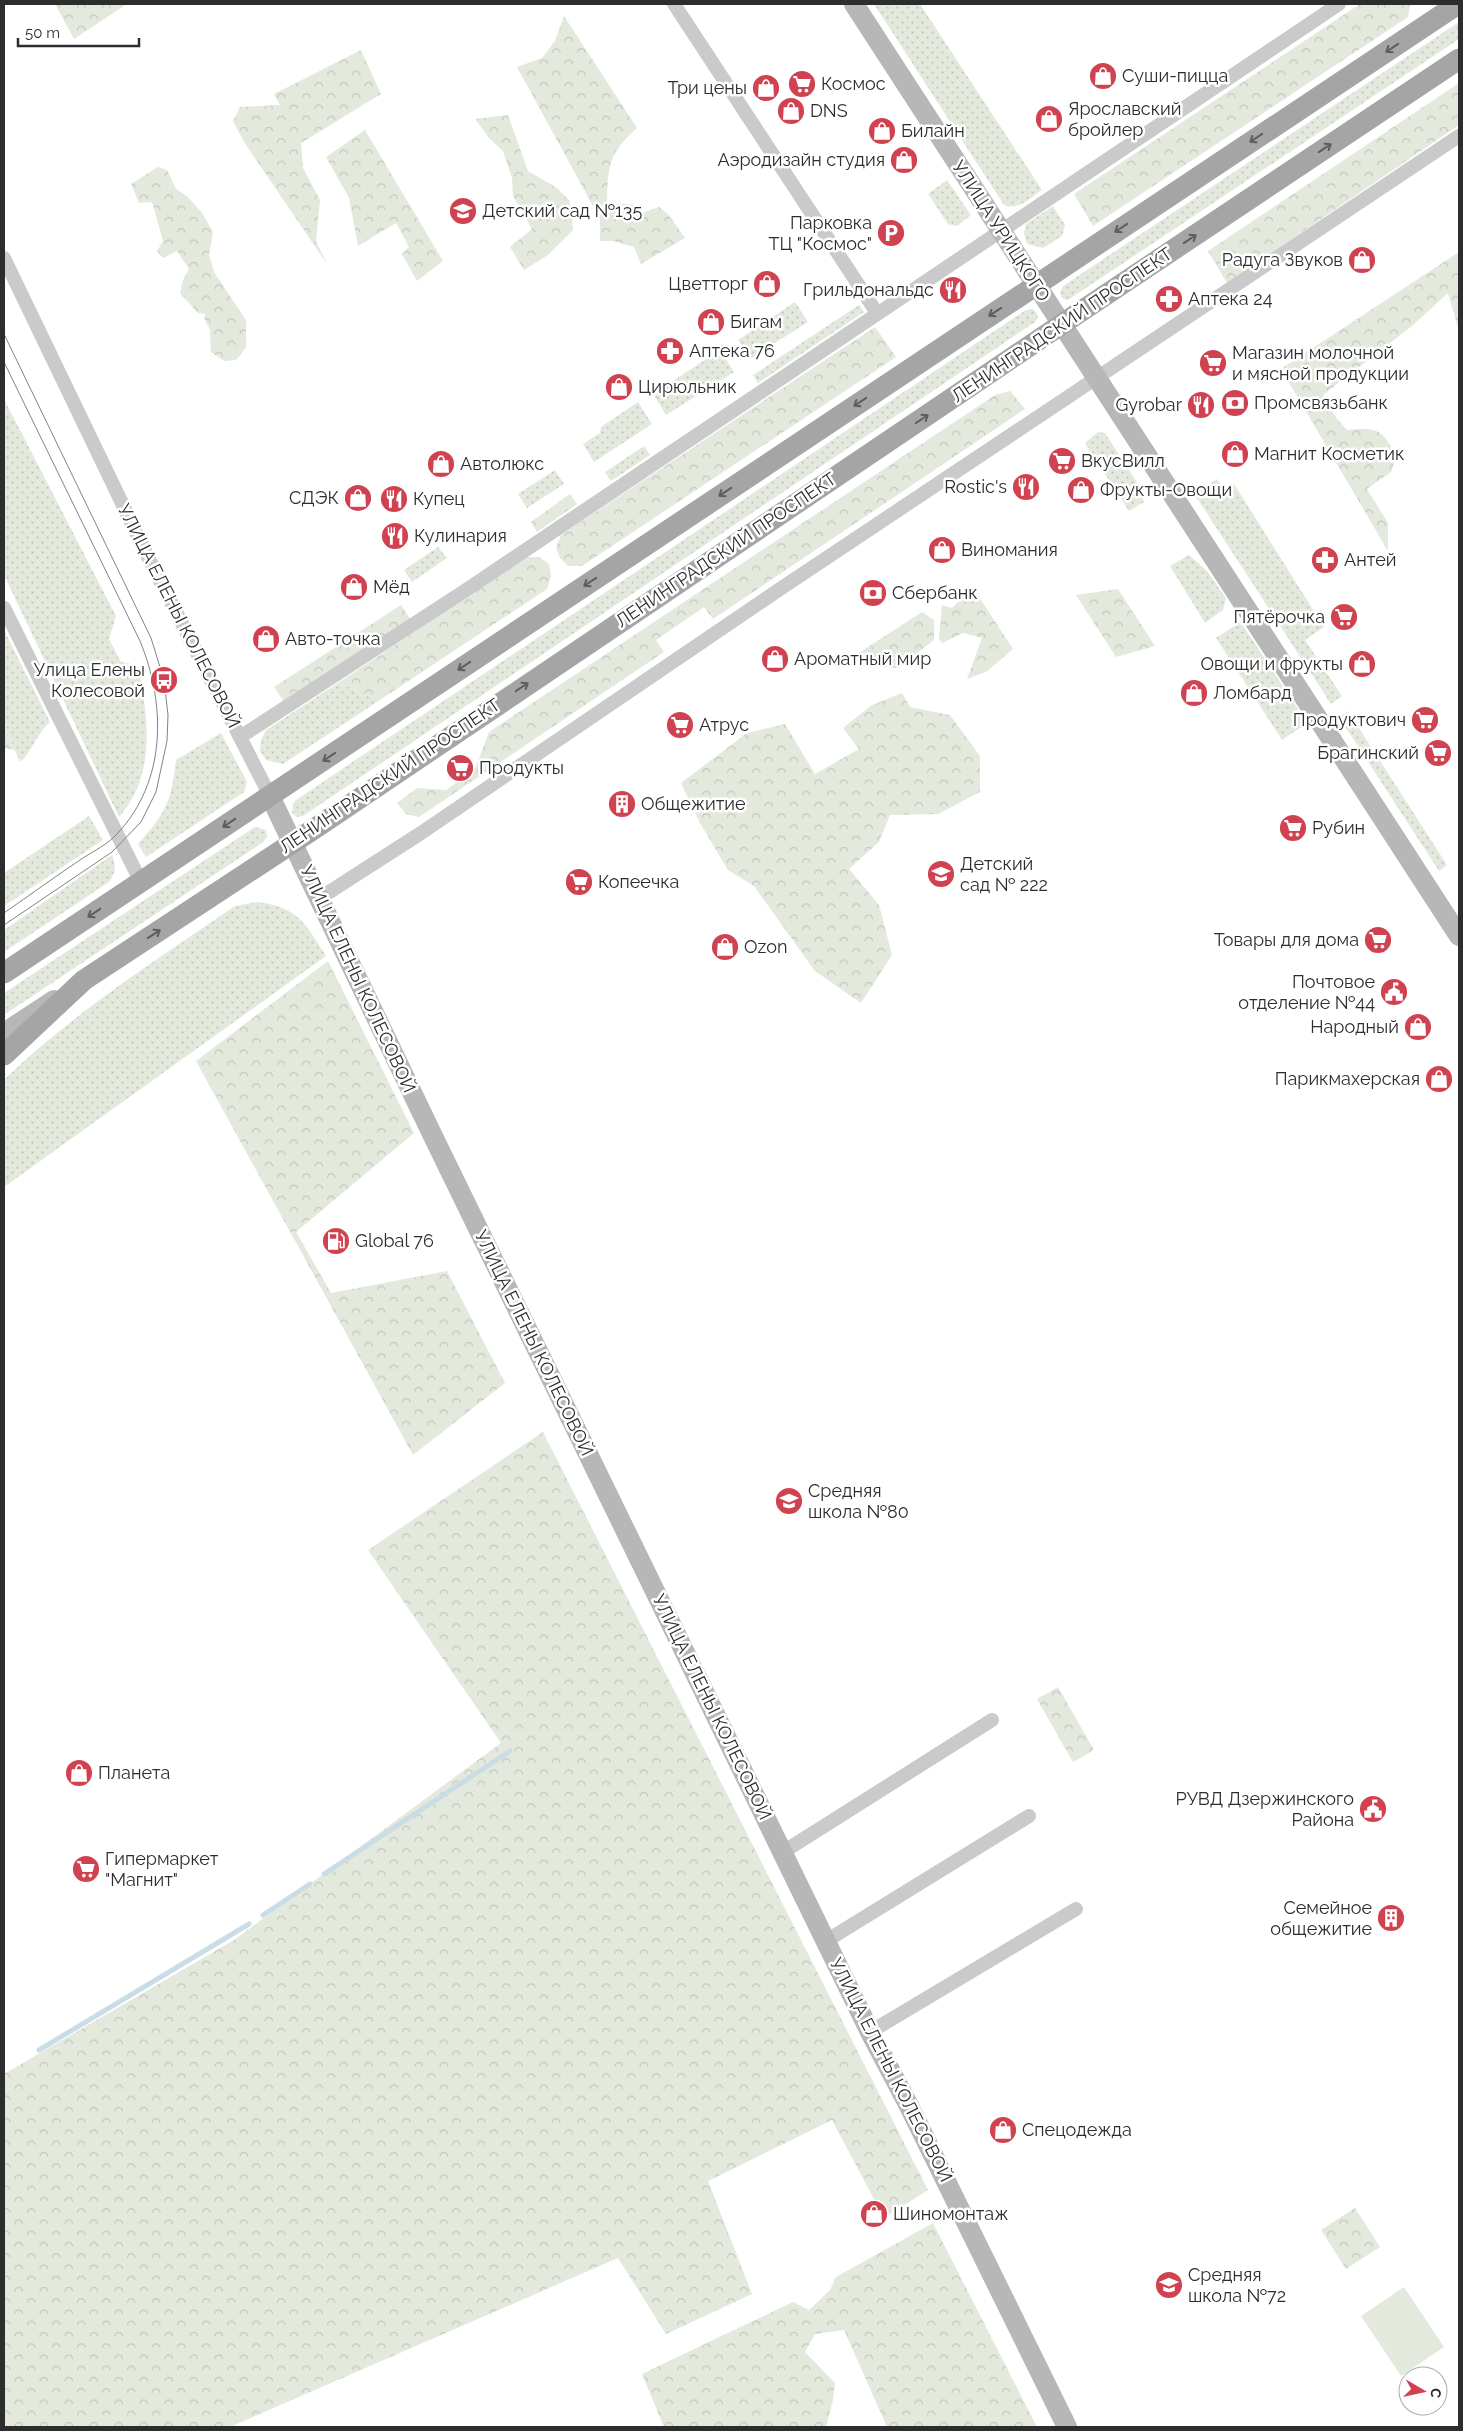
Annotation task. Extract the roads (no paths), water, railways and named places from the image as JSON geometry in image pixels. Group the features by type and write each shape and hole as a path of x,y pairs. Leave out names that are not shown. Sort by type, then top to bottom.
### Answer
{"main road":[{"path":"4,973 1458,4"},
{"name":"ЛЕНИНГРАДСКИЙ ПРОСПЕКТ","path":"4,1055 84,980 294,842 1062,324 1459,59"}],"street":[{"path":"674,4 877,313"},
{"name":"УЛИЦА УРИЦКОГО","path":"854,4 1459,936"},
{"path":"240,738 466,590 1339,4"},
{"path":"320,898 421,833 1097,377 1459,136"},
{"name":"УЛИЦА ЕЛЕНЫ КОЛЕСОВОЙ","path":"4,258 147,555 294,842 431,1132 870,2032 914,2114 1067,2427"},
{"path":"4,608 141,882"},
{"path":"4,1033 84,980"},
{"path":"783,1852 992,1720"},
{"path":"826,1941 1029,1816"},
{"path":"870,2032 1076,1909"}],"waterway":[{"path":"324,1874 510,1751"},
{"path":"263,1915 310,1884"},
{"path":"39,2050 249,1924"}],"tram line":[{"path":"4,334 151,638 164,680 168,715 167,741 156,792 141,822 112,852 4,925"},
{"path":"4,362 140,641 149,665 157,716 157,741 153,766 145,790 133,813 117,834 4,913"}],"place":[{"name":"Суши-пицца","path":"1103,76"},
{"name":"Космос","path":"802,84"},
{"name":"Три цены","path":"766,88"},
{"name":"DNS","path":"791,111"},
{"name":"Ярославский бройлер","path":"1049,119"},
{"name":"Билайн","path":"882,131"},
{"name":"Аэродизайн студия","path":"904,160"},
{"name":"Детский сад №135","path":"463,211"},
{"name":"Парковка ТЦ \"Космос\"","path":"891,233"},
{"name":"Радуга Звуков","path":"1362,260"},
{"name":"Цветторг","path":"767,284"},
{"name":"Грильдональдс","path":"953,290"},
{"name":"Аптека 24","path":"1169,299"},
{"name":"Бигам","path":"711,322"},
{"name":"Аптека 76","path":"670,351"},
{"name":"Магазин молочной и мясной продукции","path":"1213,363"},
{"name":"Цирюльник","path":"619,387"},
{"name":"Промсвязьбанк","path":"1235,403"},
{"name":"Gyrobar","path":"1201,405"},
{"name":"Магнит Косметик","path":"1235,454"},
{"name":"ВкусВилл","path":"1062,461"},
{"name":"Автолюкс","path":"441,464"},
{"name":"Rostic's","path":"1026,487"},
{"name":"Фрукты-Овощи","path":"1081,490"},
{"name":"СДЭК","path":"358,498"},
{"name":"Купец","path":"394,499"},
{"name":"Кулинария","path":"395,536"},
{"name":"Виномания","path":"942,550"},
{"name":"Антей","path":"1325,560"},
{"name":"Мёд","path":"354,587"},
{"name":"Сбербанк","path":"873,593"},
{"name":"Пятёрочка","path":"1344,617"},
{"name":"Авто-точка","path":"266,639"},
{"name":"Ароматный мир","path":"775,659"},
{"name":"Овощи и фрукты","path":"1362,664"},
{"name":"Улица Елены Колесовой","path":"164,680"},
{"name":"Ломбард","path":"1194,693"},
{"name":"Продуктович","path":"1425,720"},
{"name":"Атрус","path":"680,725"},
{"name":"Брагинский","path":"1438,753"},
{"name":"Продукты","path":"460,768"},
{"name":"Общежитие","path":"622,804"},
{"name":"Рубин","path":"1293,828"},
{"name":"Детский сад № 222","path":"941,874"},
{"name":"Копеечка","path":"579,882"},
{"name":"Товары для дома","path":"1378,940"},
{"name":"Ozon","path":"725,947"},
{"name":"Почтовое отделение №44","path":"1394,992"},
{"name":"Народный","path":"1418,1027"},
{"name":"Парикмахерская","path":"1439,1079"},
{"name":"Global 76","path":"336,1241"},
{"name":"Средняя школа №80","path":"789,1501"},
{"name":"Планета","path":"79,1773"},
{"name":"РУВД Дзержинского Района","path":"1373,1809"},
{"name":"Гипермаркет \"Магнит\"","path":"86,1869"},
{"name":"Семейное общежитие","path":"1391,1918"},
{"name":"Спецодежда","path":"1003,2130"},
{"name":"Шиномонтаж","path":"874,2214"},
{"name":"Средняя школа №72","path":"1169,2285"}]}
